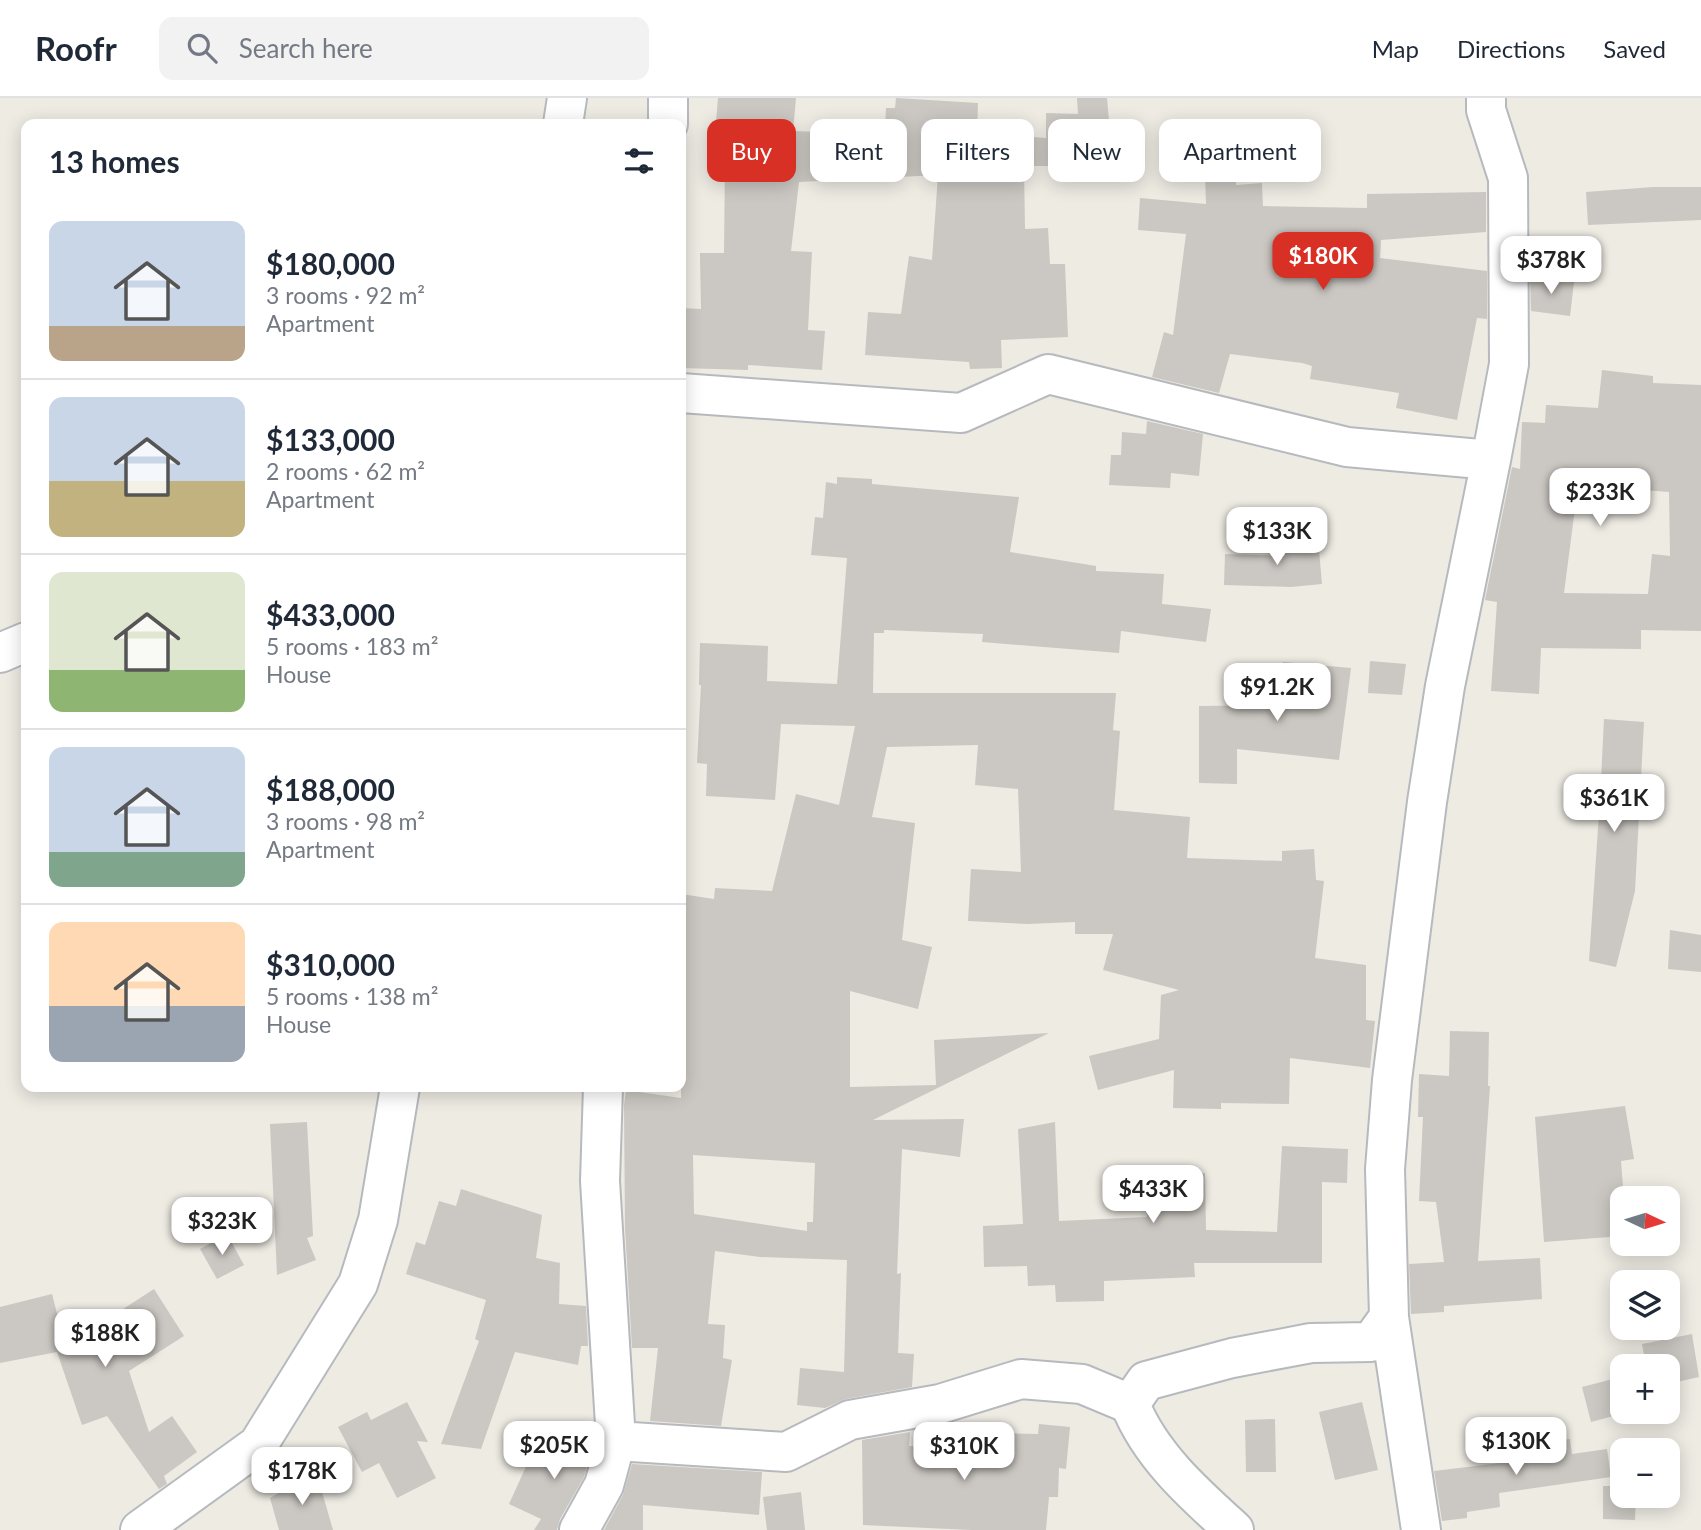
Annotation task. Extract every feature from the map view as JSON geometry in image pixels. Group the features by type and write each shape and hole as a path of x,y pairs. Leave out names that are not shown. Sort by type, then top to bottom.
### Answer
{"street":[{"path":"564,119 567,98"},
{"path":"668,98 668,119"},
{"path":"1421,1530 1389,1317 1385,1169 1397,1039 1445,686 1509,364 1508,178 1486,110 1486,98"},
{"path":"686,393 961,413 1048,374 1347,447 1491,460"},
{"path":"0,653 21,644"},
{"path":"140,1530 258,1446 358,1284 378,1220 399,1092"},
{"path":"579,1530 604,1485 616,1441 600,1181 603,1092"},
{"path":"1130,1404 1146,1381 1232,1358 1311,1343 1371,1342 1389,1317"},
{"path":"616,1441 786,1452 850,1420 940,1404 1021,1379 1082,1384 1130,1404 1139,1428 1191,1492 1234,1530"}],"building":[{"path":"718,98 796,98 794,119 716,119"},
{"path":"896,98 978,103 977,119 921,119 921,176 907,177 907,119 885,119 886,108 895,108"},
{"path":"1077,98 1107,98 1109,119 1048,119 1048,166 1034,166 1034,137 1046,138 1046,113 1078,114"},
{"path":"796,131 810,132 810,181 799,182 791,251 812,252 808,330 825,331 822,370 748,365 748,370 686,368 686,308 701,309 700,253 724,253 725,182 796,182"},
{"path":"938,182 1024,182 1025,229 1048,228 1050,264 1065,264 1068,337 1001,340 1002,368 970,369 969,362 865,355 868,312 901,314 909,256 932,260"},
{"path":"1205,182 1236,182 1236,185 1262,183 1263,206 1367,208 1367,194 1486,192 1486,232 1381,240 1380,258 1487,271 1487,319 1477,318 1457,420 1396,408 1399,393 1310,379 1312,366 1302,363 1230,354 1219,393 1152,377 1164,332 1173,335 1186,234 1138,230 1140,198 1206,204"},
{"path":"1701,187 1701,220 1588,225 1586,192"},
{"path":"1530,277 1574,282 1570,316 1531,311"},
{"path":"1602,370 1653,376 1653,383 1701,385 1701,631 1641,630 1641,649 1541,648 1539,694 1491,691 1497,602 1485,600 1512,467 1520,469 1522,422 1545,423 1546,405 1598,408","holes":["1578,485 1669,492 1670,556 1652,554 1648,594 1564,593"]},
{"path":"1147,421 1203,434 1199,476 1171,473 1170,488 1109,485 1111,455 1121,455 1122,432 1146,434"},
{"path":"837,477 872,479 872,484 1019,497 1010,552 1096,566 1096,571 1164,574 1162,604 1211,609 1206,642 1121,631 1119,653 982,642 983,634 884,630 884,633 874,633 873,693 1116,693 1113,730 1120,731 1114,810 1190,817 1187,858 1282,861 1282,851 1314,849 1316,880 1324,881 1315,958 1366,965 1366,1020 1375,1021 1370,1068 1290,1058 1289,1104 1221,1103 1221,1109 1173,1108 1174,1070 1098,1090 1089,1056 1159,1039 1161,995 1179,990 1103,970 1113,934 1075,934 1075,922 1027,924 968,921 971,869 1021,872 1018,789 975,785 978,745 887,747 872,817 915,823 902,940 932,947 918,1009 850,991 850,1087 936,1085 934,1040 1049,1033 873,1120 964,1119 960,1157 902,1149 897,1274 901,1273 898,1353 914,1354 912,1387 846,1399 825,1408 797,1405 800,1368 844,1372 847,1260 760,1257 715,1251 708,1324 725,1325 723,1358 732,1360 721,1426 650,1421 658,1348 632,1348 625,1228 626,1092 681,1098 681,1092 686,1092 686,895 714,899 715,888 772,891 796,794 839,805 855,726 781,724 775,800 706,796 707,764 697,763 700,643 768,646 767,681 837,684 847,558 811,555 815,517 823,518 826,482 837,484","holes":["693,1155 815,1163 813,1222 807,1222 807,1231 694,1214"]},
{"path":"1318,538 1322,584 1291,587 1224,585 1225,554 1285,556 1284,541"},
{"path":"1370,661 1406,664 1402,695 1368,693"},
{"path":"1283,662 1351,668 1339,760 1237,749 1237,784 1199,783 1199,706 1279,705"},
{"path":"1604,719 1644,722 1635,891 1616,967 1589,961 1599,813 1570,811 1573,778 1601,780"},
{"path":"1670,930 1701,935 1701,972 1668,969"},
{"path":"1450,1031 1489,1032 1490,1086 1478,1261 1540,1258 1542,1299 1444,1306 1444,1312 1411,1314 1409,1264 1444,1262 1436,1202 1419,1201 1423,1117 1418,1117 1419,1074 1449,1076"},
{"path":"1625,1106 1634,1159 1621,1161 1623,1186 1610,1186 1610,1237 1544,1242 1535,1117"},
{"path":"307,1122 313,1236 307,1238 316,1260 277,1275 270,1124"},
{"path":"1055,1122 1059,1221 1147,1217 1146,1175 1205,1173 1206,1230 1277,1232 1282,1146 1348,1149 1347,1183 1322,1182 1322,1263 1194,1263 1195,1277 1104,1281 1104,1301 1056,1302 1055,1285 1028,1286 1027,1266 984,1267 983,1226 1023,1224 1018,1129"},
{"path":"461,1189 542,1215 536,1258 560,1263 559,1304 586,1306 588,1346 581,1346 578,1365 515,1352 481,1449 441,1444 479,1341 475,1339 486,1300 406,1274 416,1242 425,1245 439,1201 456,1206"},
{"path":"227,1234 244,1265 217,1279 200,1249"},
{"path":"154,1289 184,1336 129,1371 149,1432 172,1416 197,1452 164,1476 167,1484 159,1489 107,1416 82,1425 57,1352 0,1363 0,1307 52,1294 62,1333 80,1326 83,1335"},
{"path":"1692,1334 1699,1377 1680,1381 1680,1354 1644,1354 1642,1344 1680,1340 1680,1336"},
{"path":"1610,1380 1610,1417 1591,1422 1582,1387"},
{"path":"407,1402 428,1442 417,1441 436,1478 397,1498 379,1463 362,1472 338,1427 367,1412 371,1420"},
{"path":"1362,1402 1378,1470 1335,1480 1319,1412"},
{"path":"1275,1419 1276,1472 1246,1472 1245,1420"},
{"path":"1039,1424 1070,1427 1066,1469 1059,1468 1058,1497 1049,1497 1046,1530 863,1525 862,1440 910,1432 909,1446 991,1449 991,1433 1038,1434"},
{"path":"564,1429 594,1438 584,1477 560,1519 557,1530 534,1530 541,1519 509,1504 529,1460 550,1469"},
{"path":"1570,1439 1572,1454 1607,1449 1610,1477 1499,1493 1500,1507 1467,1512 1467,1518 1442,1521 1434,1471 1525,1460 1523,1446"},
{"path":"632,1464 762,1472 759,1515 643,1505 643,1530 604,1530 623,1495"},
{"path":"316,1471 333,1530 279,1530 270,1498"},
{"path":"1603,1486 1610,1486 1610,1508 1636,1508 1635,1520 1603,1519"},
{"path":"801,1492 805,1530 767,1530 763,1497"}]}
